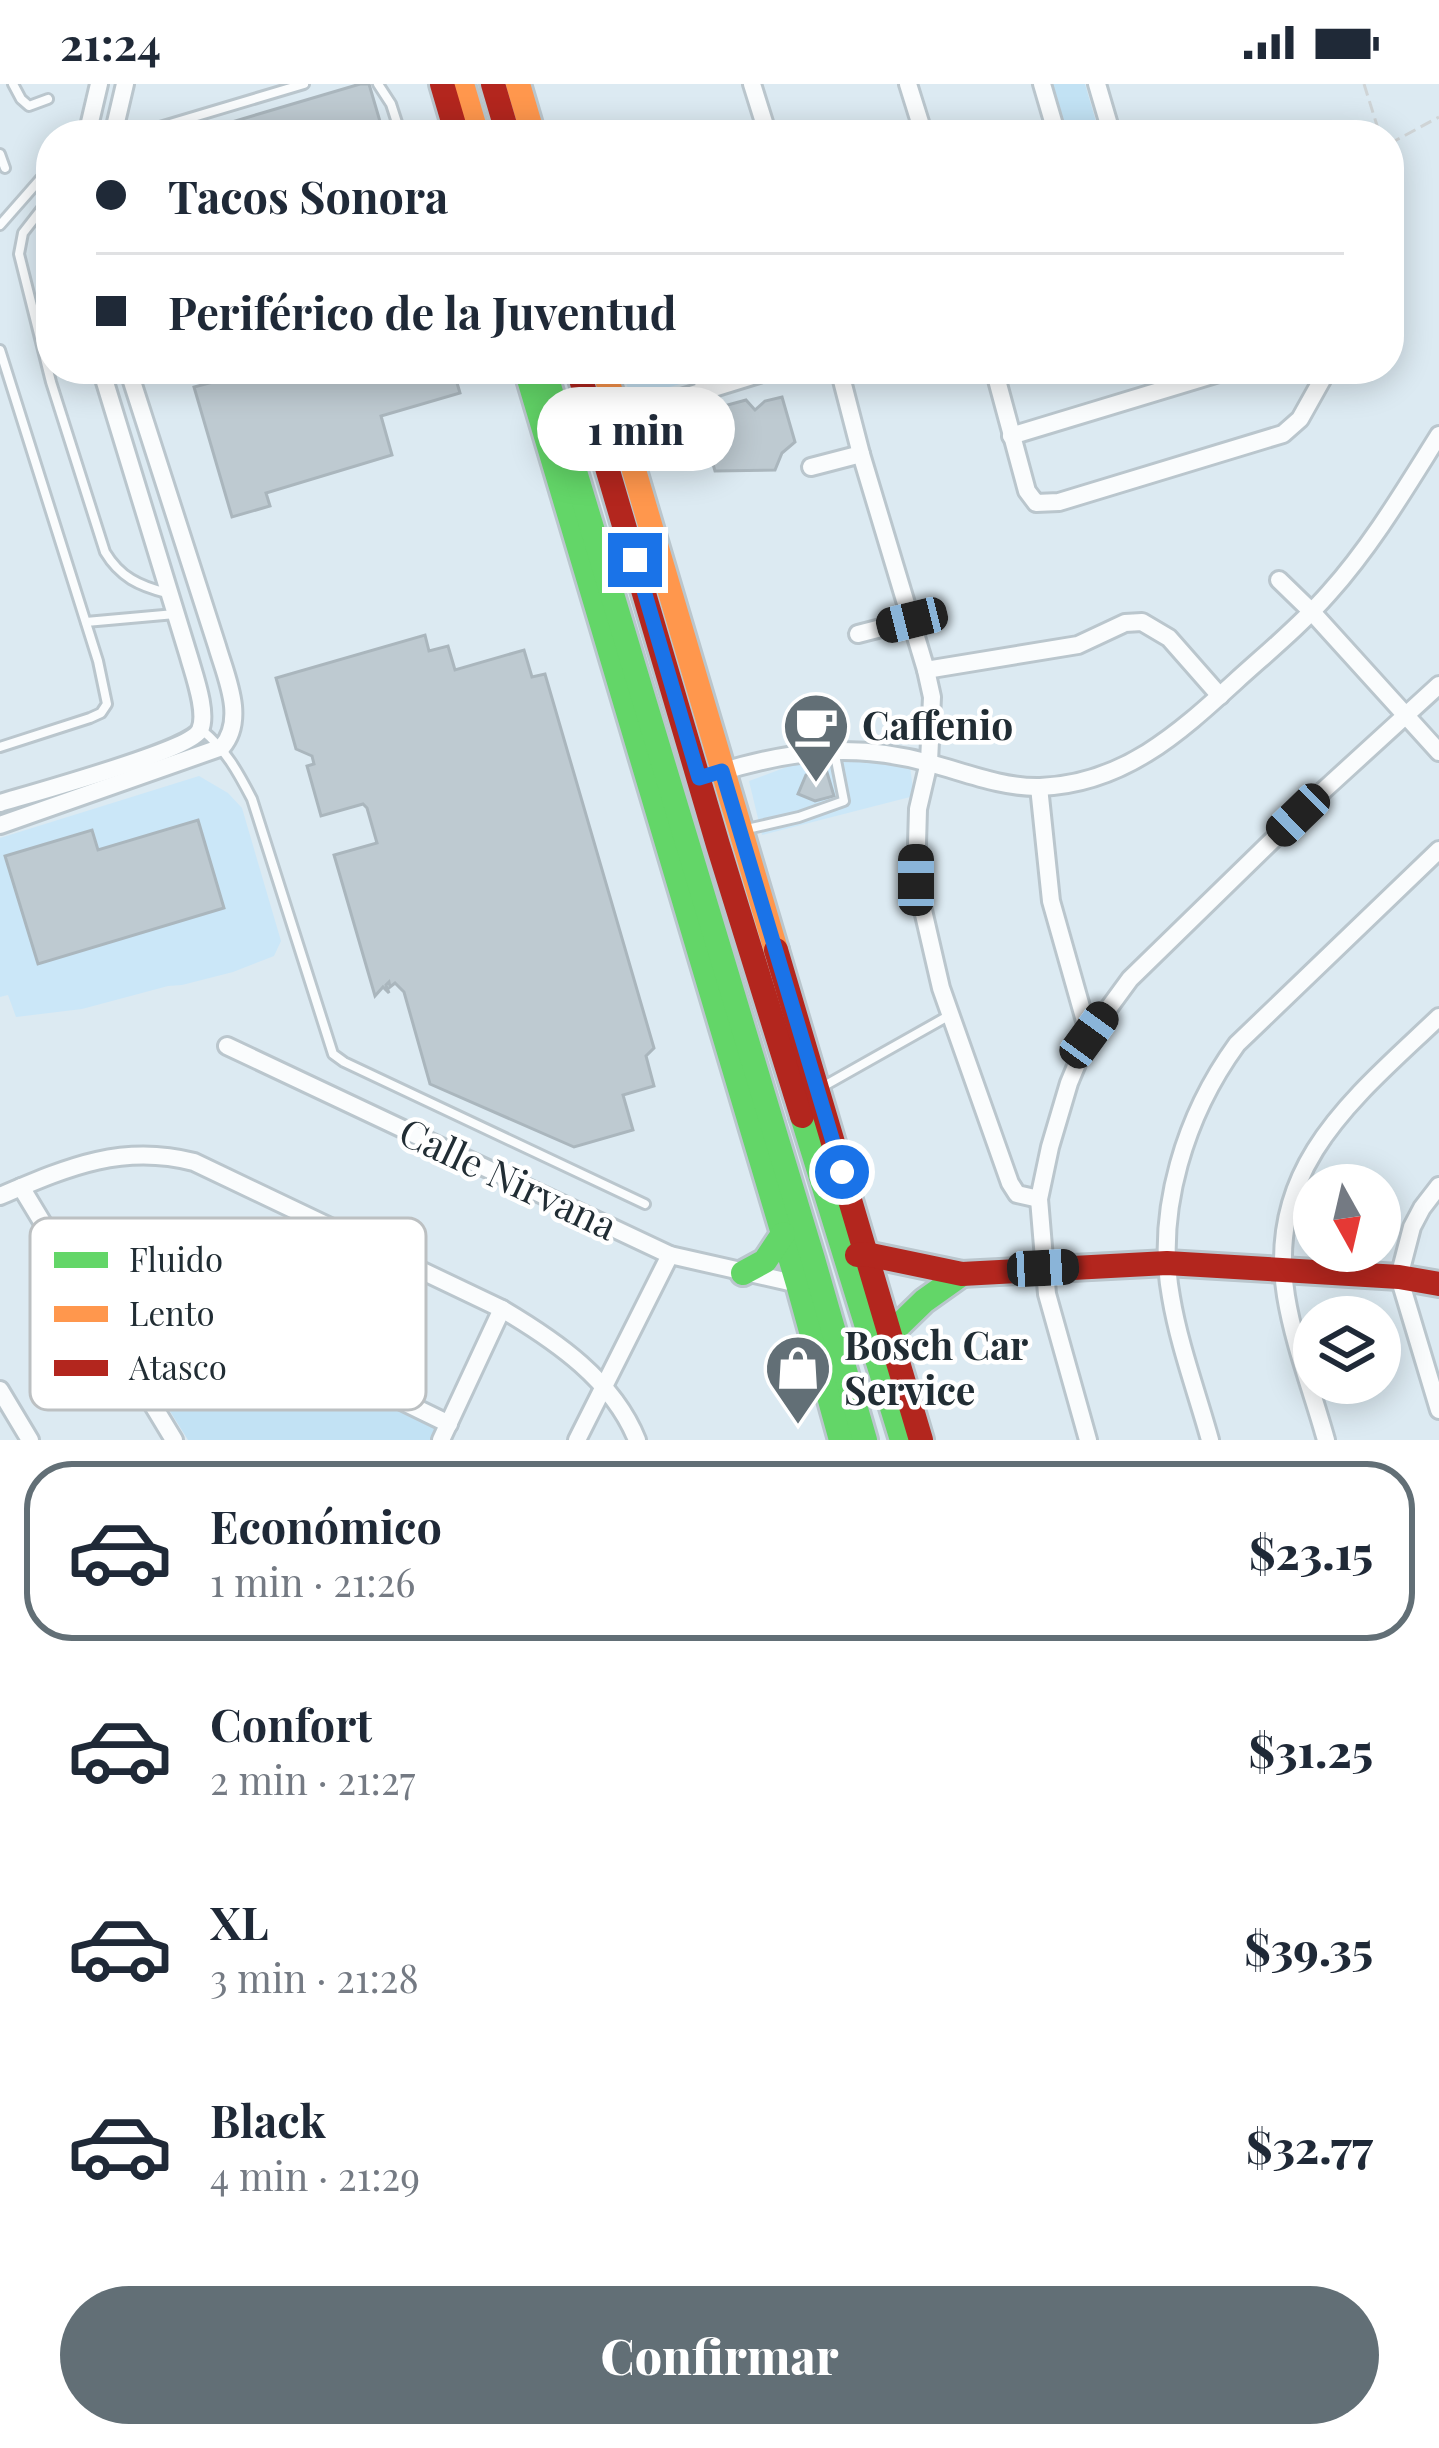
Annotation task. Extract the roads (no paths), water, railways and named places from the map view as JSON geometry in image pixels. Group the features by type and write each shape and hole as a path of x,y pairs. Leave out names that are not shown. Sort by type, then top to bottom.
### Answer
{"main road":[{"path":"442,84 453,120"},
{"path":"462,84 473,120"},
{"path":"493,84 504,120"},
{"path":"518,84 529,120"},
{"path":"530,384 841,1440"},
{"path":"549,384 865,1440"},
{"path":"586,384 606,421 880,1337 906,1439"},
{"path":"605,384 606,421"},
{"path":"710,775 740,830 817,1090 856,1256"},
{"path":"743,1273 765,1261 783,1234"},
{"path":"856,1256 962,1274 1167,1263 1400,1277 1439,1285"},
{"path":"880,1337 962,1274"},
{"path":"842,1360 853,1440"}],"street":[{"path":"91,120 99,84"},
{"path":"116,120 124,84"},
{"path":"752,84 763,120"},
{"path":"908,84 919,120"},
{"path":"1042,84 1053,120"},
{"path":"1097,84 1108,120"},
{"path":"0,803 129,764 182,744 201,729 199,695 105,384"},
{"path":"0,825 222,747 230,737 234,716 217,646 133,384"},
{"path":"606,421 727,384"},
{"path":"843,384 932,697 928,762 918,809 916,880 929,944 1012,1188 1024,1197 1039,1199"},
{"path":"998,384 1027,491 1036,503 1048,504 1283,434 1300,419 1320,384"},
{"path":"1011,436 1183,384"},
{"path":"710,775 834,749 880,753 1039,787 1082,780 1148,755 1180,732 1312,612 1370,542 1439,435"},
{"path":"811,467 861,454"},
{"path":"137,490 162,480"},
{"path":"161,567 188,559"},
{"path":"1279,580 1439,752"},
{"path":"858,634 912,620"},
{"path":"926,670 1078,645 1124,623 1142,622 1169,638 1220,696"},
{"path":"1088,1440 1047,1294 1039,1199 1063,1104 1089,1035 1130,979 1324,790 1439,686"},
{"path":"1039,787 1051,901 1089,1035"},
{"path":"1210,1440 1171,1299 1167,1263 1174,1189 1189,1133 1215,1074 1238,1045 1439,850"},
{"path":"1326,1440 1282,1269 1294,1193 1303,1167 1324,1134 1362,1090 1439,1017"},
{"name":"Calle Nirvana","path":"227,1046 670,1255 798,1284"},
{"path":"0,1196 107,1158 165,1154 194,1162 311,1218"},
{"path":"1439,1186 1412,1227 1400,1277 1439,1410"},
{"path":"21,1187 40,1218"},
{"path":"577,1440 670,1255"},
{"path":"426,1273 542,1332 603,1384 637,1440"},
{"path":"403,1410 445,1432 502,1309"},
{"path":"0,1390 30,1440"},
{"path":"156,1410 174,1440"}],"lane":[{"path":"13,84 29,106 48,99"},
{"path":"183,120 304,84"},
{"path":"379,84 396,120"},
{"path":"0,154 4,168"},
{"path":"0,225 36,184"},
{"path":"36,216 23,233 20,254 36,320"},
{"path":"0,350 106,691 105,709 90,718 0,747"},
{"path":"52,384 105,552 130,580 169,593"},
{"path":"699,384 701,392"},
{"path":"86,622 176,614"},
{"path":"201,729 236,766 252,800 333,1054 644,1204"},
{"path":"740,830 840,805 843,791 834,749"},
{"path":"817,1090 950,1015"}],"place":[{"name":"Caffenio","path":"816,785"},
{"name":"Bosch Car Service","path":"798,1427"}]}
